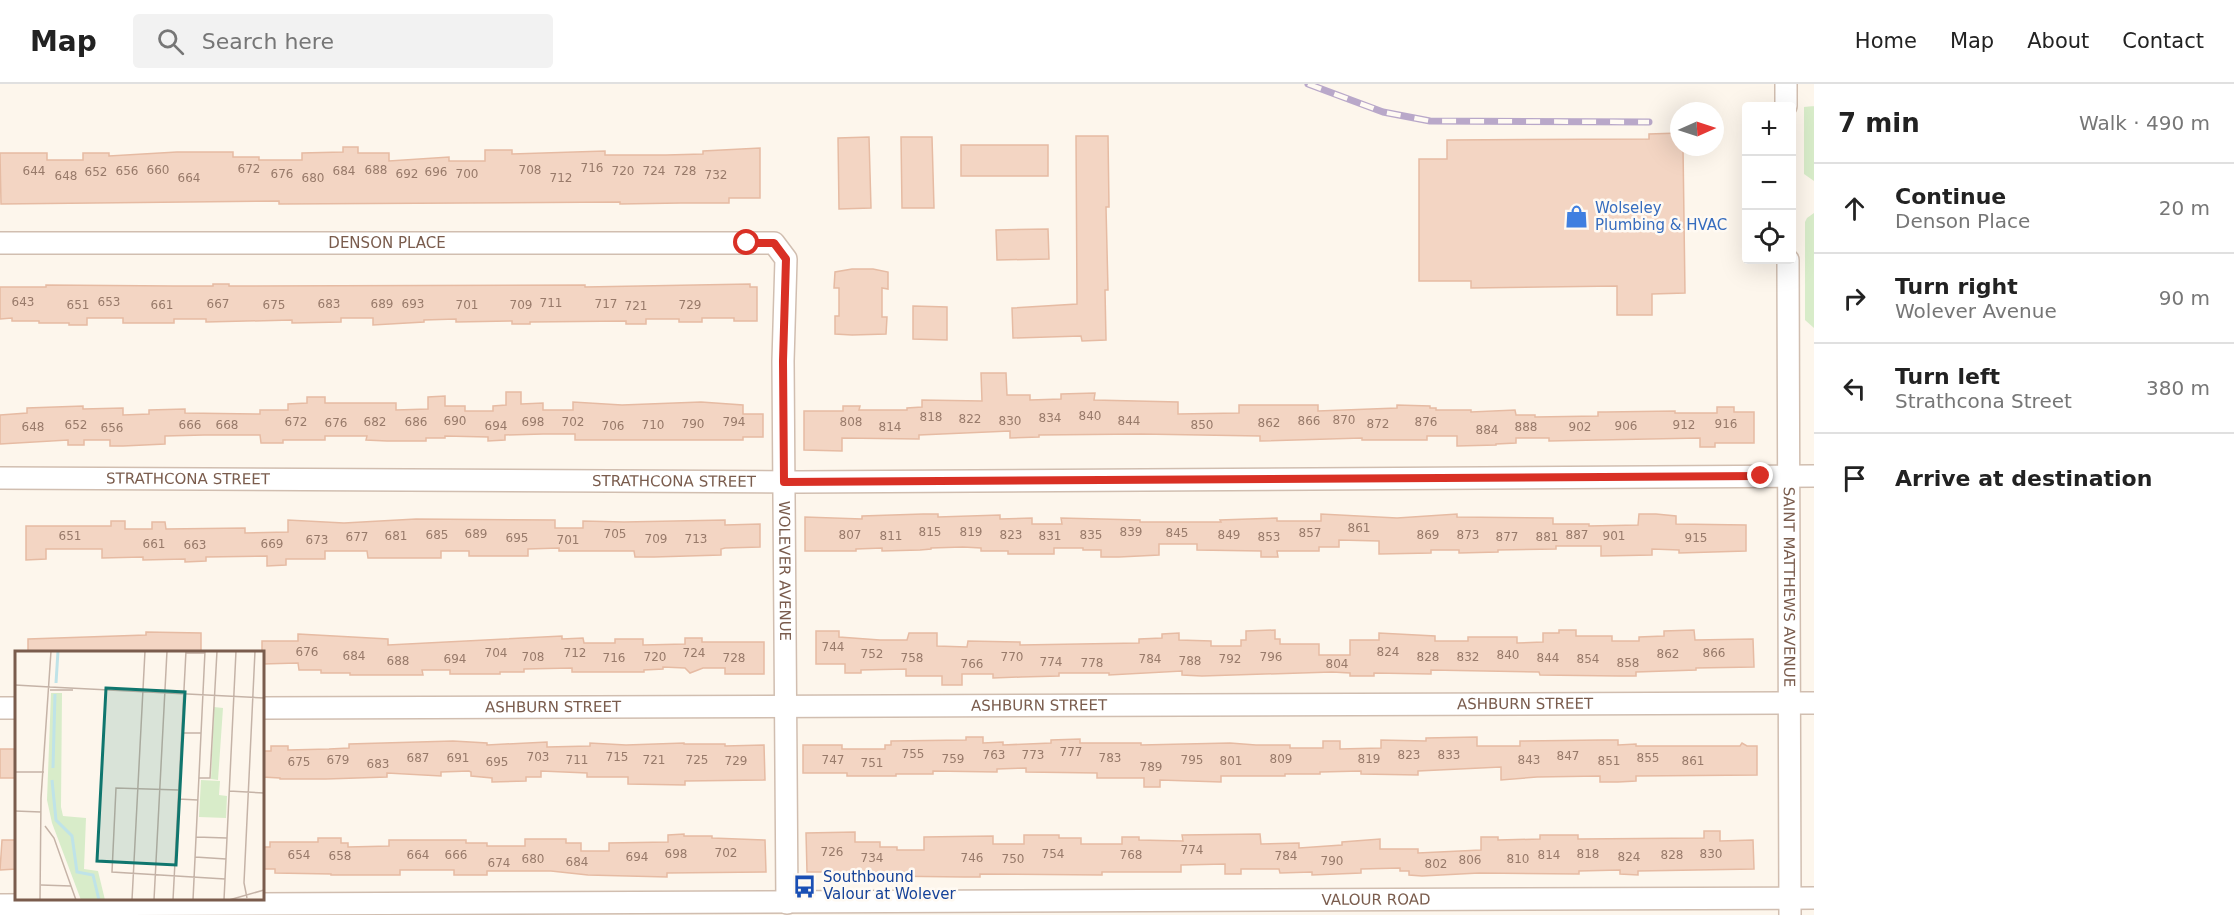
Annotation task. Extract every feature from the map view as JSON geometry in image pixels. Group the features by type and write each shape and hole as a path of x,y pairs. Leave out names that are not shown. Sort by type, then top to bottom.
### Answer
{"street":[{"path":"1786,84 1786,102"},
{"name":"DENSON PLACE","path":"0,243 774,243"},
{"name":"WOLEVER AVENUE","path":"774,243 786,259 783,361 787,903"},
{"name":"SAINT MATTHEWS AVENUE","path":"1788,264 1790,907"},
{"name":"STRATHCONA STREET","path":"0,478 784,482 1814,476"},
{"name":"ASHBURN STREET","path":"264,708 1814,703"},
{"name":"VALOUR ROAD","path":"0,905 690,909 787,903 1383,908 1790,907 1814,898"}],"green space":[{"path":"1814,106 1814,181 1804,174 1804,107"},
{"path":"1814,213 1814,328 1805,320 1805,222"}],"building":[{"name":"Wolseley Plumbing & HVAC","path":"1670,133 1670,156 1683,156 1685,293 1652,294 1652,315 1617,315 1617,286 1471,288 1471,281 1419,281 1419,159 1447,159 1447,140 1649,139 1649,134"},
{"path":"1076,136 1108,136 1106,340 1082,341 1081,336 1013,338 1012,308 1077,304"},
{"path":"869,137 871,208 839,209 838,138"},
{"path":"901,137 932,137 934,208 902,208"},
{"path":"961,145 1048,145 1048,176 961,176"},
{"path":"343,147 358,147 358,153 389,153 389,161 449,157 449,161 485,161 485,150 512,150 512,154 605,151 605,155 666,155 760,148 760,198 729,198 729,203 620,204 620,202 279,204 279,201 1,204 0,153 47,153 47,160 83,160 83,153 109,153 109,156 177,152 233,152 233,157 259,157 259,160 302,160 302,153 343,152"},
{"path":"1048,229 1049,259 997,260 996,230"},
{"path":"852,269 888,272 888,289 882,288 882,317 887,317 886,334 835,334 835,316 839,316 839,288 834,288 835,272"},
{"path":"213,284 229,284 229,286 585,285 585,287 750,284 750,287 757,287 757,321 702,318 702,322 646,319 646,324 626,324 626,321 512,324 512,321 456,322 456,319 373,325 373,318 341,318 341,322 292,323 292,320 206,322 206,319 174,319 174,323 123,323 123,318 87,318 87,325 69,325 69,323 12,321 12,318 0,319 0,287 213,286"},
{"path":"913,306 947,307 947,340 913,339"},
{"path":"981,373 1006,373 1007,395 1030,395 1030,400 1061,399 1061,394 1095,393 1094,400 1178,402 1178,414 1239,413 1239,405 1318,405 1318,411 1397,408 1397,405 1430,406 1436,410 1471,410 1471,412 1515,410 1516,415 1535,415 1535,417 1598,416 1598,412 1717,413 1717,407 1734,407 1734,412 1754,412 1754,443 1715,443 1715,447 1700,447 1700,438 1549,441 1549,438 1516,438 1516,443 1457,446 1457,436 1427,436 1427,440 1362,440 1362,438 1260,441 1260,436 1141,434 1039,435 1039,437 1010,438 1010,431 919,435 919,439 842,438 842,451 804,450 804,411 843,411 843,406 860,406 859,410 907,410 907,408 922,407 922,400 982,401"},
{"path":"506,392 521,392 521,404 543,403 543,410 573,410 573,402 622,405 701,402 743,405 743,414 763,414 763,437 743,437 743,440 575,440 575,434 543,434 505,435 505,440 488,441 488,437 445,436 445,438 426,438 426,441 387,441 366,440 367,436 325,436 325,440 283,440 283,443 261,443 260,435 204,435 165,436 165,444 123,446 110,446 110,440 84,440 84,445 68,445 68,440 0,444 0,415 27,413 27,408 83,406 83,409 123,408 123,415 149,414 149,410 185,409 185,413 260,414 260,410 288,410 288,404 307,403 307,397 325,397 325,403 396,403 396,410 428,409 428,397 445,396 445,406 465,406 465,411 493,411 493,406 506,405"},
{"path":"938,514 938,517 1000,515 1000,519 1032,518 1032,524 1062,524 1061,518 1140,520 1140,522 1221,522 1220,520 1277,518 1277,521 1321,521 1321,514 1397,518 1457,514 1457,517 1553,518 1553,524 1589,524 1589,526 1638,525 1639,514 1656,514 1676,516 1676,524 1746,525 1746,551 1679,553 1679,550 1652,549 1652,555 1601,556 1601,546 1556,546 1556,549 1498,550 1498,552 1459,553 1459,550 1431,550 1431,553 1379,554 1379,541 1339,540 1339,547 1319,547 1319,551 1277,551 1278,557 1261,557 1261,551 1197,550 1197,544 1159,544 1159,555 1119,557 1101,557 1101,550 1083,550 1083,548 1054,548 1054,554 1008,554 1008,551 981,551 981,548 963,547 882,551 882,548 856,549 856,551 805,551 805,517 862,519 862,516"},
{"path":"416,519 555,520 555,528 583,528 583,521 725,520 725,525 760,524 760,547 725,548 721,549 721,555 654,557 635,557 634,551 559,551 559,548 528,549 528,556 469,556 469,551 441,551 441,558 368,558 367,551 325,551 325,559 286,559 286,565 267,566 267,556 206,557 206,561 185,562 185,559 102,558 102,549 46,549 46,559 26,560 26,526 111,526 111,521 125,521 125,529 152,529 152,522 165,522 166,529 245,528 245,533 288,532 288,520 344,523"},
{"path":"1275,630 1275,639 1280,639 1280,644 1319,644 1319,655 1350,655 1350,640 1379,640 1379,633 1435,636 1435,641 1468,641 1468,637 1517,637 1517,643 1543,642 1543,633 1559,633 1559,630 1576,630 1576,636 1612,636 1612,641 1639,641 1639,637 1664,636 1664,631 1694,630 1695,640 1753,639 1754,667 1636,672 1636,676 1540,675 1539,672 1431,670 1431,674 1374,673 1374,676 1350,676 1350,673 1332,672 1202,676 1182,675 1182,671 1109,675 1109,673 1059,673 1059,676 993,678 993,674 962,674 962,685 942,685 942,676 906,676 906,669 861,670 861,673 845,673 845,664 816,664 816,631 839,631 839,637 880,640 907,640 909,633 937,633 937,646 967,647 968,641 1020,642 1020,645 1139,643 1139,639 1162,638 1162,634 1179,633 1179,640 1211,641 1211,646 1241,646 1241,640 1246,640 1246,631"},
{"path":"146,632 201,633 201,651 28,651 28,639 146,635"},
{"path":"298,634 388,639 388,645 562,636 562,639 583,638 584,643 615,643 615,639 643,639 643,645 685,644 685,638 702,638 702,642 764,642 764,674 725,674 725,668 703,668 690,673 685,668 663,667 663,669 644,670 644,672 572,672 572,668 524,669 524,672 500,672 500,674 450,674 450,670 422,670 423,675 350,675 350,673 321,673 321,670 299,670 298,663 264,664 262,641 298,641"},
{"path":"966,737 983,737 983,743 1003,742 1003,745 1080,739 1080,743 1141,743 1141,745 1230,743 1323,748 1323,741 1340,741 1340,749 1381,748 1381,740 1426,741 1426,738 1477,737 1477,746 1520,746 1520,741 1602,740 1618,740 1618,745 1636,744 1636,746 1740,746 1742,743 1747,746 1757,746 1757,775 1636,776 1636,781 1618,782 1600,782 1600,776 1501,780 1501,767 1418,771 1418,775 1361,774 1361,771 1285,774 1285,776 1221,776 1221,782 1160,780 1160,787 1144,787 1144,778 1097,778 1097,773 1026,772 1026,768 997,769 997,772 933,771 933,774 896,774 896,776 803,773 803,745 842,745 842,749 885,749 885,745 891,745 891,741 966,740"},
{"path":"453,741 487,743 487,745 547,742 547,747 590,746 590,743 764,745 765,780 685,781 685,785 628,784 628,777 587,777 587,773 541,771 541,777 526,777 526,781 492,782 492,778 471,776 469,771 441,772 441,776 387,773 387,777 326,779 264,777 264,751 271,751 271,746 288,746 288,750 329,749 349,748 349,744"},
{"path":"0,749 15,749 15,778 0,778"},
{"path":"1704,831 1720,831 1720,841 1753,840 1754,869 1638,871 1638,875 1620,874 1620,870 1579,871 1579,874 1479,873 1422,876 1409,875 1409,871 1400,871 1400,868 1361,869 1361,873 1312,875 1312,872 1280,873 1279,869 1241,869 1241,874 1225,874 1225,864 1181,865 1181,872 1102,872 1102,875 883,876 865,875 865,872 807,872 806,833 855,832 855,842 880,842 880,847 897,847 897,850 924,850 924,837 993,836 993,844 1024,844 1024,835 1059,835 1059,838 1081,838 1081,844 1122,844 1122,837 1139,837 1139,840 1183,841 1182,835 1260,834 1261,844 1299,843 1299,848 1380,839 1380,849 1418,849 1418,853 1481,850 1481,837 1498,837 1498,840 1540,839 1540,835 1578,835 1578,839 1704,838"},
{"path":"684,834 684,836 765,840 766,872 667,873 667,877 588,875 551,871 487,871 487,875 454,875 454,870 400,870 400,875 331,875 275,873 275,869 264,869 264,847 270,847 270,842 318,842 318,838 341,838 341,843 348,843 348,847 389,846 389,840 466,840 466,843 487,843 487,846 525,846 525,839 566,839 566,843 581,843 581,851 609,851 609,843 668,842 668,835"},
{"path":"2,840 15,840 15,869 0,870"}],"railway":[{"path":"1308,84 1383,112 1430,121 1649,122"}],"place":[{"name":"Wolseley Plumbing & HVAC","path":"1577,217"},
{"name":"Southbound Valour at Wolever","path":"805,886"}],"route":[{"path":"747,243 774,243 786,259 783,361 784,482 1761,476"}]}
